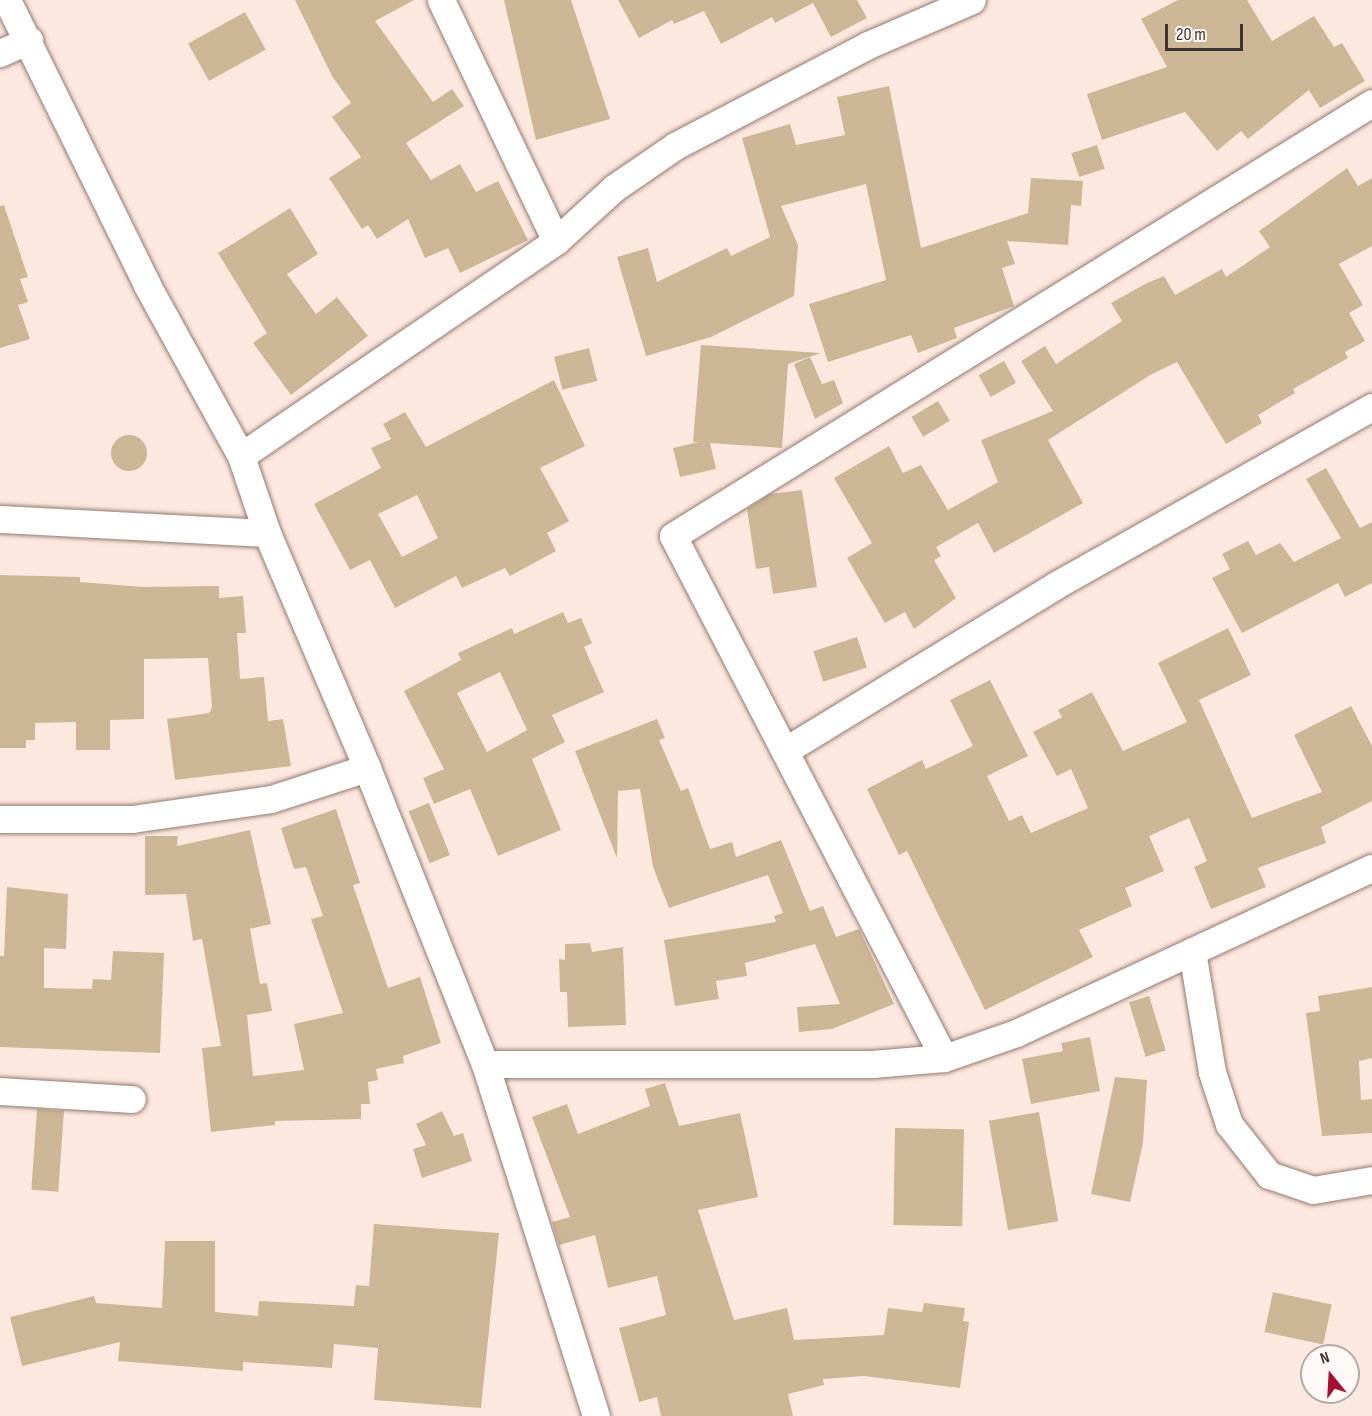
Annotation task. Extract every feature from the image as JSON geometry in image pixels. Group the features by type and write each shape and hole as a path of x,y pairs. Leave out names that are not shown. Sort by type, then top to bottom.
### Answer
{"street":[{"path":"7,0 147,285 242,456 267,533 368,768 485,1064 596,1416"},
{"path":"441,0 556,241"},
{"path":"242,456 556,241 614,188 675,146 867,45 972,0"},
{"path":"0,52 28,40"},
{"path":"944,1058 673,536 1372,103"},
{"path":"786,750 1056,585 1372,407"},
{"path":"0,519 267,533"},
{"path":"0,819 132,819 271,799 368,768"},
{"path":"485,1064 872,1064 944,1058 1016,1033 1372,868"},
{"path":"1192,951 1212,1072 1229,1124 1269,1175 1312,1190 1372,1180"},
{"path":"0,1091 132,1099"}],"building":[{"path":"295,0 414,0 375,21 433,102 452,89 464,106 406,143 431,180 460,164 476,192 498,181 528,240 460,273 448,248 425,258 408,219 377,239 368,225 362,229 329,178 361,157 332,117 351,103 332,76"},
{"path":"504,0 571,0 610,119 536,140"},
{"path":"618,0 857,0 867,18 831,37 813,3 775,23 772,17 721,44 704,11 674,24 672,20 639,38"},
{"path":"1178,0 1247,0 1272,41 1314,16 1334,47 1342,43 1365,81 1320,108 1309,90 1248,139 1241,131 1217,151 1185,112 1102,140 1087,94 1167,67 1141,19"},
{"path":"245,12 266,50 209,81 188,44"},
{"path":"889,86 921,248 1028,213 1031,178 1083,181 1081,206 1071,205 1068,245 1007,241 1015,264 1002,268 1014,306 954,328 957,338 918,353 911,335 828,362 809,304 886,280 866,184 781,206 798,245 794,296 711,337 646,356 617,257 648,248 657,282 727,248 731,256 770,237 742,138 790,124 796,145 845,135 837,97"},
{"path":"1097,145 1105,169 1079,177 1071,153"},
{"path":"1347,168 1358,186 1372,178 1372,246 1339,264 1363,305 1349,313 1365,341 1345,352 1348,358 1293,389 1295,393 1258,415 1262,423 1226,444 1177,362 1152,374 1048,440 1083,503 994,553 978,523 936,547 941,556 934,560 956,598 914,629 905,612 885,623 847,558 872,543 834,478 889,446 903,473 921,465 948,510 998,482 981,440 1053,411 1021,361 1045,346 1056,364 1122,321 1111,303 1164,276 1175,295 1222,269 1226,277 1270,247 1259,231"},
{"path":"4,205 28,277 20,279 28,302 18,305 30,339 0,348 0,206"},
{"path":"290,208 318,254 287,274 316,314 337,297 368,336 291,395 253,343 267,333 218,253"},
{"path":"701,345 821,353 788,364 782,448 710,443 716,469 680,477 673,448 699,442 693,442"},
{"path":"589,348 597,381 562,390 554,357"},
{"path":"810,357 822,384 834,380 843,403 815,419 794,364"},
{"path":"1004,361 1016,383 991,397 979,375"},
{"path":"554,380 585,446 540,468 569,521 547,533 556,551 510,576 505,568 462,588 456,576 395,608 370,560 350,570 314,504 381,468 371,448 391,439 383,424 405,412 426,447","holes":["417,495 438,538 402,557 378,514"]},
{"path":"938,401 950,421 923,437 911,417"},
{"path":"129,435 142,440 147,453 142,466 129,471 116,466 111,453 116,440"},
{"path":"1326,468 1360,528 1372,522 1372,583 1345,597 1338,583 1242,633 1212,578 1230,569 1222,554 1248,541 1256,555 1280,543 1294,562 1341,538 1306,479"},
{"path":"802,490 817,587 773,594 769,567 756,569 747,509 770,494"},
{"path":"0,575 80,577 80,582 143,587 219,586 219,598 243,596 246,633 237,633 240,679 264,677 268,721 283,719 291,766 175,780 167,719 209,713 212,708 208,658 144,659 144,719 110,720 110,750 76,750 76,722 35,723 35,740 26,740 26,748 0,748"},
{"path":"563,612 568,623 581,618 592,643 584,647 604,692 552,715 565,742 532,759 561,830 498,856 470,789 434,804 423,778 444,769 404,691 461,660 458,653 512,628 514,634","holes":["500,672 527,730 487,752 457,693"]},
{"path":"1228,628 1251,675 1199,700 1252,818 1322,792 1294,735 1351,706 1372,746 1372,801 1321,827 1326,843 1258,868 1266,887 1211,909 1194,867 1207,861 1189,818 1149,836 1164,871 1125,888 1132,906 1079,930 1093,957 985,1010 907,851 899,855 867,789 922,760 926,769 973,746 950,700 990,680 1028,756 987,776 1009,821 1022,815 1031,833 1088,808 1071,769 1057,776 1033,732 1062,717 1058,710 1092,692 1123,751 1187,722 1158,663"},
{"path":"857,637 867,667 823,682 813,651"},
{"path":"657,719 665,738 659,740 681,791 688,788 710,849 732,842 736,857 781,840 810,911 823,906 836,937 859,929 894,1004 832,1029 799,1032 797,1007 840,1004 815,944 745,963 747,976 716,981 719,999 675,1006 664,940 776,922 774,916 783,913 768,875 669,908 653,867 640,789 618,791 617,858 575,751"},
{"path":"429,803 450,855 430,863 409,811"},
{"path":"336,809 360,883 353,885 388,988 420,977 441,1043 403,1056 404,1063 376,1069 378,1080 368,1082 370,1104 361,1104 361,1119 275,1121 275,1125 211,1132 202,1048 221,1046 202,939 193,941 186,894 145,895 145,836 178,836 177,846 250,830 271,924 250,929 260,984 267,983 272,1011 247,1015 253,1076 304,1070 294,1024 343,1013 311,919 323,916 306,867 294,869 281,828"},
{"path":"7,887 68,894 66,949 44,948 44,988 92,989 93,979 111,980 113,951 164,953 160,1053 0,1047 0,956 4,956"},
{"path":"590,943 592,952 623,947 626,1025 568,1027 567,992 560,992 559,959 565,960 565,944"},
{"path":"1372,987 1372,1058 1359,1061 1361,1100 1372,1099 1372,1133 1322,1136 1306,1013 1320,1011 1318,996"},
{"path":"1149,996 1166,1051 1146,1057 1129,1002"},
{"path":"1090,1037 1100,1091 1031,1104 1022,1059 1063,1051 1061,1043"},
{"path":"1115,1077 1147,1080 1143,1143 1130,1202 1091,1194"},
{"path":"665,1083 679,1126 740,1113 758,1197 698,1210 734,1320 787,1308 794,1340 884,1335 888,1308 922,1312 924,1303 965,1308 963,1321 969,1322 960,1388 864,1376 823,1379 824,1385 788,1394 793,1416 661,1416 657,1397 639,1402 619,1328 666,1315 657,1276 608,1288 595,1235 559,1245 552,1222 570,1217 532,1117 567,1104 578,1134 650,1106 645,1089"},
{"path":"37,1109 64,1111 58,1192 31,1190"},
{"path":"442,1111 454,1136 463,1133 472,1161 422,1178 413,1149 426,1145 416,1124"},
{"path":"1039,1112 1058,1221 1008,1230 989,1121"},
{"path":"895,1128 964,1129 962,1226 893,1225"},
{"path":"374,1224 499,1233 481,1408 374,1400 378,1348 334,1344 332,1368 243,1362 243,1371 118,1361 120,1342 22,1366 10,1317 94,1296 96,1303 162,1308 165,1241 215,1241 215,1312 258,1316 259,1301 354,1306 356,1285 369,1286"},
{"path":"1273,1292 1332,1304 1323,1344 1264,1332"}]}
